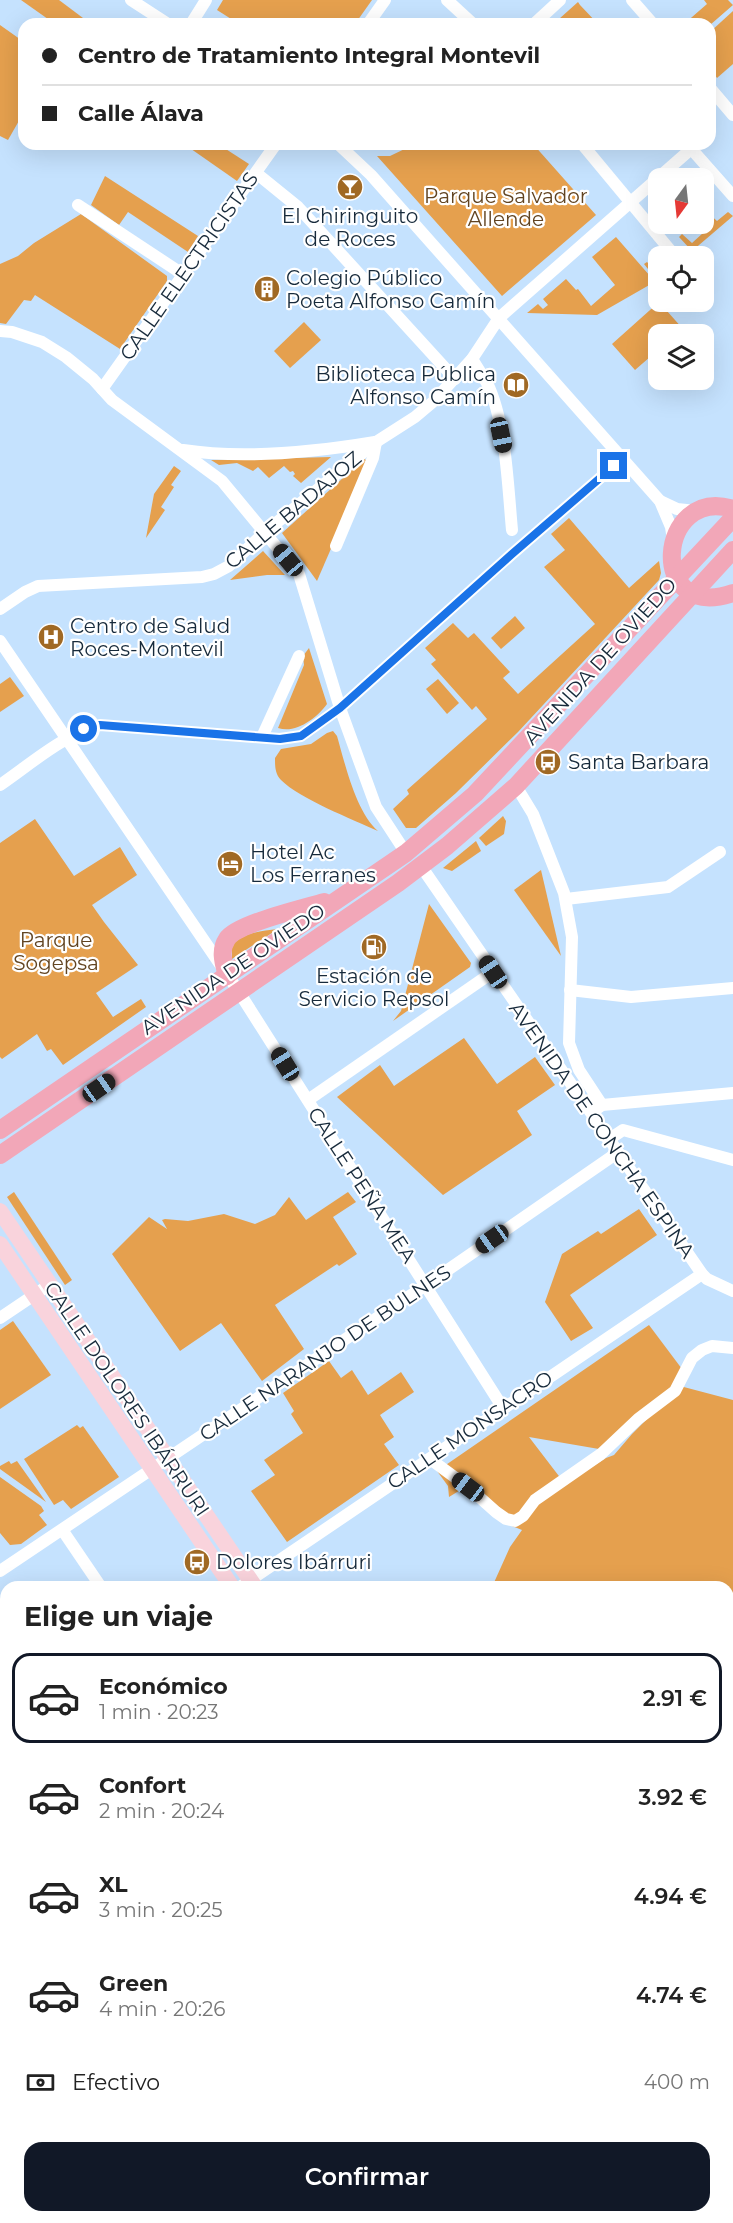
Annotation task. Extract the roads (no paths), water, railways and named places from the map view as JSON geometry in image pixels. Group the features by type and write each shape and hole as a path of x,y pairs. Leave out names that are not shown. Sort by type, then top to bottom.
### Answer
{"main road":[{"path":"726,595 703,598 691,594 676,580 670,556 673,540 682,524 696,511 730,512"},
{"name":"AVENIDA DE OVIEDO","path":"0,1130 406,853 475,794 676,580 730,512"},
{"name":"AVENIDA DE OVIEDO","path":"0,1155 239,992 447,846 516,786 733,550"},
{"name":"AVENIDA DE OVIEDO","path":"227,976 222,956 223,947 227,937 239,928 345,894"}],"street":[{"path":"131,0 159,18"},
{"path":"195,18 206,0"},
{"path":"372,18 385,0"},
{"path":"447,0 466,18"},
{"path":"540,18 560,0"},
{"path":"632,0 648,18"},
{"path":"716,95 733,115"},
{"name":"CALLE ELECTRICISTAS","path":"102,389 272,150"},
{"path":"345,150 371,175 660,501 671,527 673,540"},
{"path":"587,150 667,246"},
{"name":"CALLE BADAJOZ","path":"0,609 38,586 202,577 228,566 265,532 376,442 415,417 455,379 472,359 499,318 631,202 685,150"},
{"path":"693,150 733,196"},
{"path":"256,173 298,207 455,379"},
{"path":"78,205 184,275"},
{"path":"0,331 12,332 42,342 66,357 112,400 222,482 299,574 340,708 376,807 406,853"},
{"path":"472,359 487,384 494,402 505,452 512,530"},
{"path":"179,450 208,454 244,454 376,442 373,458 336,546"},
{"path":"0,785 66,738 84,729 100,725 280,739 301,736 340,708 622,459"},
{"path":"660,501 677,509 696,511"},
{"path":"671,616 686,608 726,595"},
{"name":"CALLE PEÑA MEA","path":"0,641 239,992 503,1408"},
{"path":"262,738 299,656"},
{"path":"516,786 533,814 566,899 572,937 569,1043 579,1070 602,1105"},
{"path":"566,899 668,887 720,852"},
{"name":"AVENIDA DE CONCHA ESPINA","path":"421,866 702,1275 733,1291"},
{"path":"308,1100 493,972"},
{"path":"570,990 631,997 733,988"},
{"path":"590,1114 602,1105 733,1093"},
{"path":"608,1140 623,1130 733,1160"},
{"name":"CALLE NARANJO DE BULNES","path":"0,1571 168,1460 617,1153"},
{"name":"CALLE DOLORES IBÁRRURI","path":"0,1211 168,1460 245,1581"},
{"name":"CALLE DOLORES IBÁRRURI","path":"0,1244 228,1581"},
{"name":"CALLE MONSACRO","path":"254,1581 503,1408 702,1275"},
{"path":"0,1318 49,1285"},
{"path":"430,1459 468,1487 496,1512 506,1519 515,1521 523,1516 534,1500 602,1454 638,1419 675,1391 692,1358 702,1350 712,1346 733,1348"},
{"path":"63,1531 97,1581"}],"place":[{"name":"El Chiringuito de Roces","path":"350,187"},
{"name":"Colegio Público Poeta Alfonso Camín","path":"267,289"},
{"name":"Biblioteca Pública Alfonso Camín","path":"516,385"},
{"name":"Centro de Salud Roces-Montevil","path":"51,637"},
{"name":"Santa Barbara","path":"548,762"},
{"name":"Hotel Ac Los Ferranes","path":"230,864"},
{"name":"Estación de Servicio Repsol","path":"374,947"},
{"name":"Dolores Ibárruri","path":"197,1562"}],"park label":[{"name":"Parque Salvador Allende","path":"506,208"},
{"name":"Parque Sogepsa","path":"56,952"}]}
